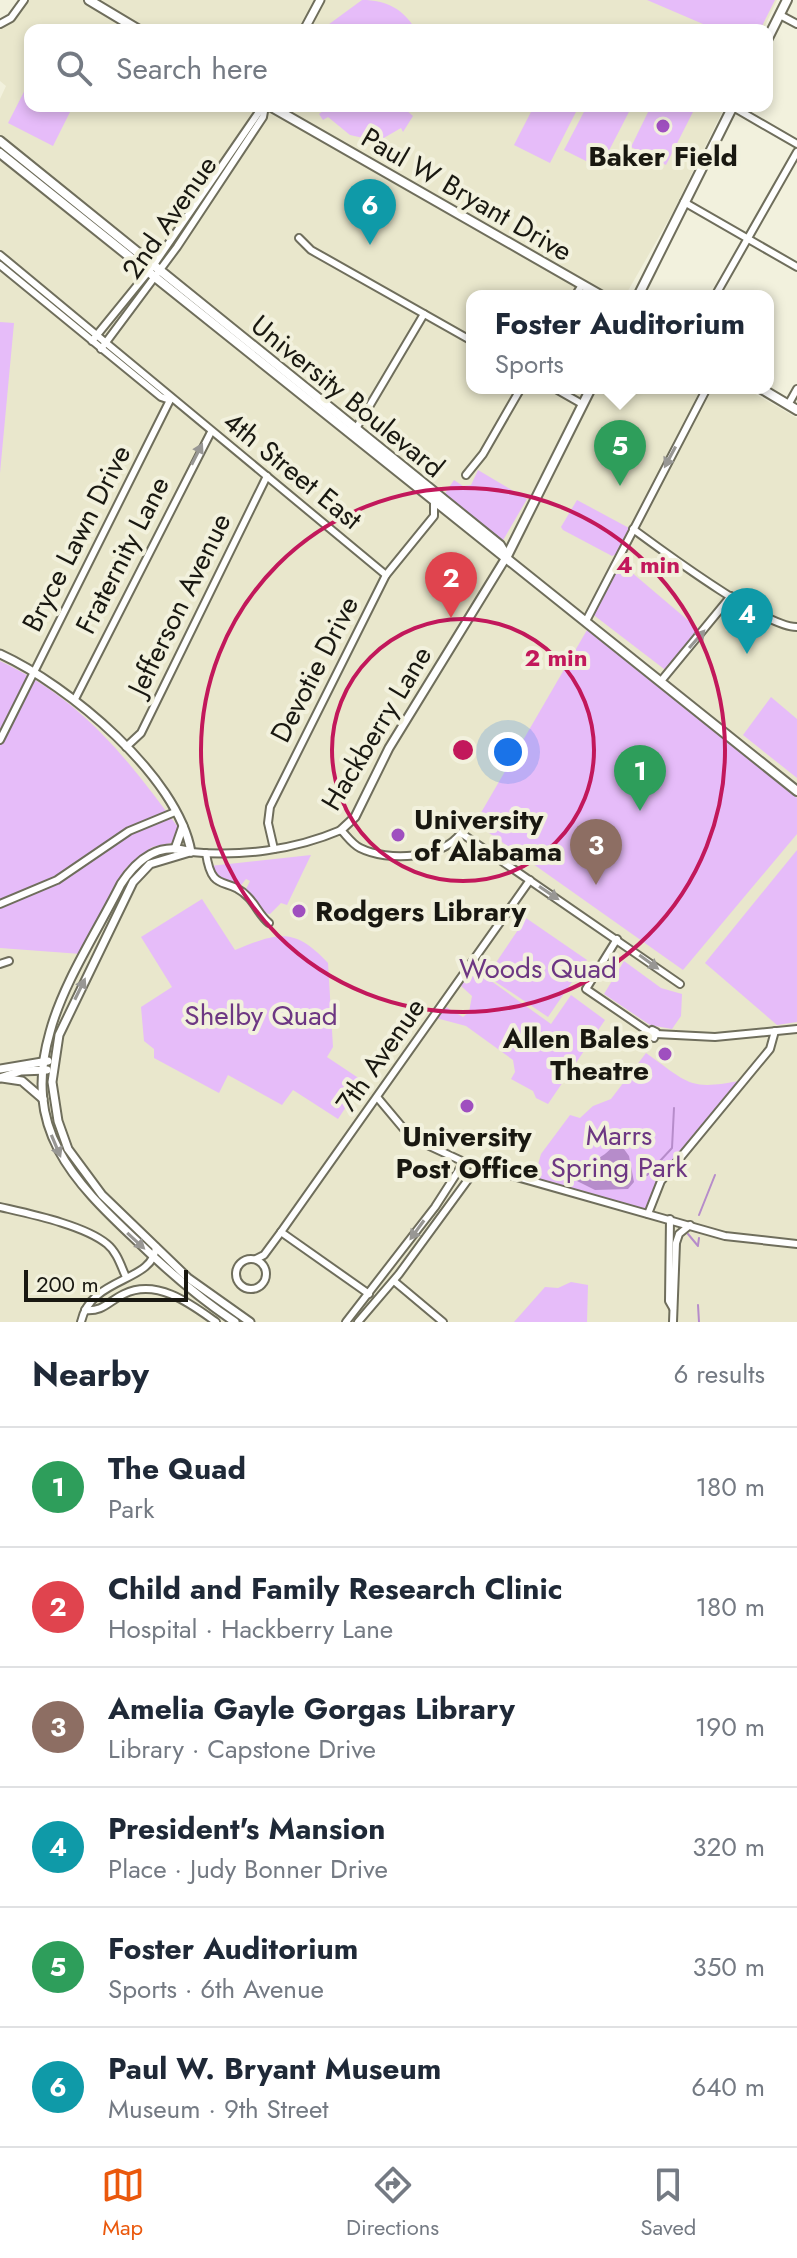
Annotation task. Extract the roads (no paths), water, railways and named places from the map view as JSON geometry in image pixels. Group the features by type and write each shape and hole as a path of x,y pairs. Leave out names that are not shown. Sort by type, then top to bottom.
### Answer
{"main road":[{"path":"89,0 129,24"},
{"path":"773,28 787,0"},
{"name":"Paul W Bryant Drive","path":"277,112 591,290"},
{"path":"642,290 730,112"},
{"path":"0,141 153,273"},
{"path":"0,153 153,273"},
{"name":"University Boulevard","path":"153,273 500,545 507,556"},
{"name":"Hackberry Lane","path":"507,556 588,394"},
{"path":"770,394 793,407"},
{"name":"University Boulevard","path":"354,433 451,515 507,556 797,791"}],"street":[{"path":"0,24 11,18 24,0"},
{"path":"307,24 320,0"},
{"path":"780,15 797,24"},
{"name":"2nd Avenue","path":"104,346 240,153 264,112"},
{"path":"743,112 797,144"},
{"path":"718,290 797,152"},
{"path":"684,202 797,267"},
{"path":"299,238 311,250 466,338"},
{"name":"4th Street East","path":"0,255 94,338"},
{"name":"4th Street East","path":"0,265 104,346 161,397 170,400 267,476 386,575"},
{"name":"2nd Avenue","path":"94,338 153,273"},
{"path":"579,290 582,285"},
{"path":"354,433 424,314"},
{"path":"793,407 797,389"},
{"path":"466,475 483,454 518,394"},
{"path":"564,394 582,404"},
{"path":"586,621 704,394"},
{"name":"Bryce Lawn Drive","path":"0,740 170,400"},
{"name":"Fraternity Lane","path":"75,699 211,432"},
{"name":"Jefferson Avenue","path":"126,747 137,738 267,476"},
{"name":"Devotie Drive","path":"274,849 268,823 270,807 386,575 430,521 434,501"},
{"path":"430,521 451,515"},
{"path":"633,529 775,623 797,627"},
{"name":"Hackberry Lane","path":"250,1322 188,1278 102,1195 68,1149 56,1110 49,1066 49,1033 121,884 139,859 175,849 206,853 274,849 309,843 341,830 355,817 391,745 507,556"},
{"path":"661,681 731,596"},
{"path":"0,654 34,671 75,699 126,747 183,824 191,852"},
{"path":"0,904 57,880 129,831 175,812"},
{"path":"175,849 183,833 183,824"},
{"path":"341,830 361,849 391,854 435,852 452,845 461,833 680,984"},
{"name":"Hackberry Lane","path":"191,852 150,864 133,882 66,1016 49,1066 43,1100 55,1145 72,1177 187,1289 235,1322"},
{"path":"206,853 209,874 218,884 245,894 269,923"},
{"name":"7th Avenue","path":"263,1264 265,1278 260,1286 251,1289 242,1286 236,1278 236,1267 244,1260 264,1255 281,1232 530,880"},
{"path":"617,939 586,986 593,997 653,1033 715,1037 797,1029"},
{"path":"0,964 9,961"},
{"path":"648,1214 661,1181 770,1049 775,1031"},
{"path":"0,1069 49,1066"},
{"path":"0,1078 49,1066"},
{"path":"0,1078 22,1081 43,1100"},
{"path":"377,1097 403,1128 423,1143 464,1162 742,1239 797,1244"},
{"path":"346,1322 439,1201 464,1162"},
{"path":"358,1322 394,1281 478,1166"},
{"path":"439,1201 448,1207"},
{"path":"0,1207 101,1240 111,1248 126,1277"},
{"path":"670,1219 669,1301 673,1308"},
{"path":"673,1322 676,1243 679,1234 690,1225"},
{"path":"281,1232 369,1294"},
{"path":"81,1322 85,1310 104,1287 155,1259 156,1247"},
{"path":"256,1259 263,1264 264,1255"},
{"path":"390,1267 394,1281 443,1322"},
{"path":"85,1310 100,1310 126,1292 169,1292 216,1322"},
{"path":"365,1313 369,1294"}],"waterway":[{"path":"641,1176 647,1175 672,1148 674,1108"},
{"path":"699,1215 715,1175"},
{"path":"688,1234 698,1246"},
{"path":"698,1245 699,1238"},
{"path":"698,1305 699,1322"}],"place":[{"name":"Baker Field","path":"663,126"},
{"name":"Paul W. Bryant Museum","path":"370,245"},
{"name":"Foster Auditorium","path":"620,486"},
{"name":"Child and Family Research Clinic","path":"451,618"},
{"name":"President's Mansion","path":"747,654"},
{"name":"The Quad","path":"640,811"},
{"name":"University of Alabama","path":"398,835"},
{"name":"Amelia Gayle Gorgas Library","path":"596,885"},
{"name":"Rodgers Library","path":"299,911"},
{"name":"Allen Bales Theatre","path":"665,1054"},
{"name":"University Post Office","path":"467,1106"}],"park label":[{"name":"Woods Quad","path":"538,968"},
{"name":"Shelby Quad","path":"261,1015"},
{"name":"Marrs Spring Park","path":"619,1151"}]}
